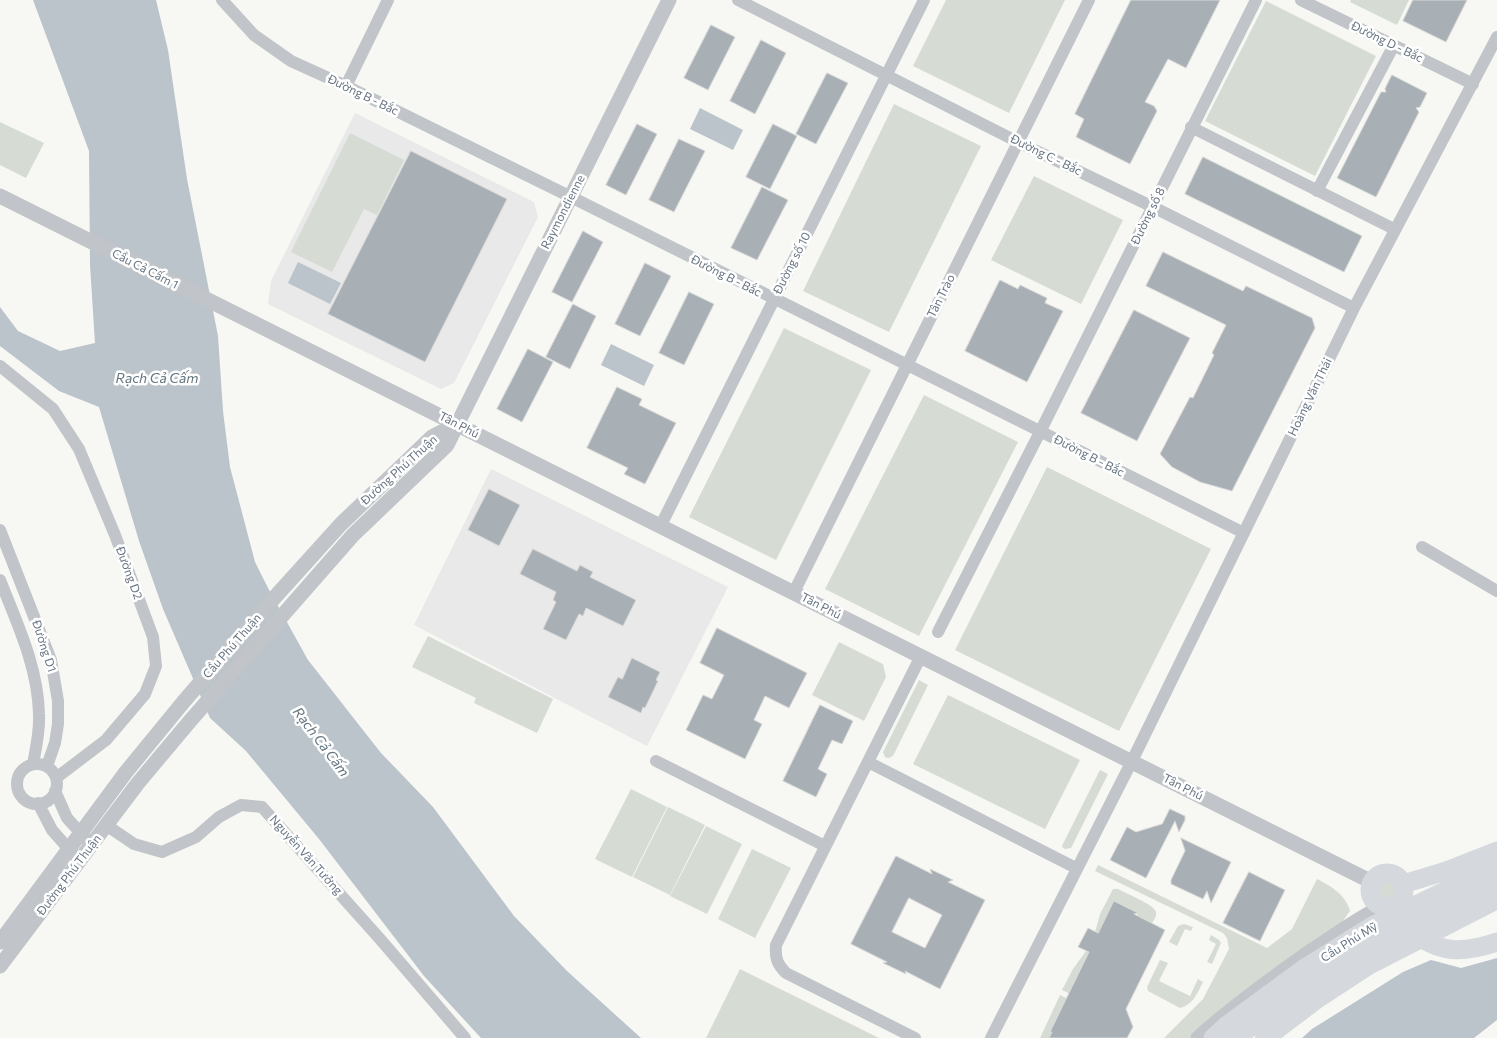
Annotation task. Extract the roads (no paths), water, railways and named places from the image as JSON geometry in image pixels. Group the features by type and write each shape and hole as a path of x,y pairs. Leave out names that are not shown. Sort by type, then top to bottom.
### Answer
{"highway":[{"name":"Cầu Phú Mỹ","path":"1236,1038 1288,997 1336,965 1422,917 1497,881"},
{"path":"1265,1038 1315,1000 1370,964 1497,899"}],"main road":[{"path":"1403,884 1446,871 1497,851"},
{"name":"Cầu Phú Mỹ","path":"1213,1038 1226,1026 1305,968 1372,926 1497,866"},
{"path":"1388,906 1401,900 1403,895 1403,884 1397,876 1391,873 1380,874 1372,882 1370,888 1372,898 1375,902 1388,906 1405,926 1421,939 1439,948 1469,949 1497,942"},
{"path":"1276,1038 1371,971 1418,943 1497,906"}],"street":[{"name":"Đường B - Bắc","path":"222,0 243,24 279,54 304,68 346,86 571,197 1244,533"},
{"path":"346,86 388,0"},
{"name":"Raymondienne","path":"457,424 669,0"},
{"name":"Đường C - Bắc","path":"738,0 1018,142 1354,308"},
{"name":"Đường số 10","path":"660,525 924,0"},
{"name":"Tân Trào","path":"794,592 1089,0"},
{"name":"Đường số 8","path":"938,632 1256,0"},
{"name":"Đường D - Bắc","path":"1301,0 1473,84"},
{"name":"Hoàng Văn Thái","path":"991,1038 1132,761 1354,308 1497,37"},
{"path":"1317,191 1394,46"},
{"path":"1191,127 1394,229"},
{"name":"Cầu Cả Cấm 1","path":"0,196 270,331"},
{"name":"Tân Phú","path":"270,331 1372,882"},
{"name":"Đường D2","path":"0,366 53,409 79,449 115,535 154,647 156,666 145,694 106,740 56,784"},
{"name":"Đường Phú Thuận","path":"341,524 432,437 457,424"},
{"name":"Đường Phú Thuận","path":"353,534 447,445 457,424"},
{"name":"Cầu Phú Thuận","path":"126,772 191,693 341,524"},
{"name":"Đường D1","path":"0,530 51,660 58,701 58,724 55,743 47,766"},
{"name":"Cầu Phú Thuận","path":"138,783 353,534"},
{"path":"1422,547 1497,591"},
{"name":"Đường D1","path":"0,580 28,652 38,696 39,733 32,764"},
{"path":"915,1038 786,973 778,966 775,956 776,945 921,656"},
{"path":"656,761 825,846"},
{"path":"868,762 1076,868"},
{"path":"56,784 48,800 32,803 18,791 17,783 19,774 32,764 47,766 53,772 67,818 92,845"},
{"name":"Đường Phú Thuận","path":"0,942 126,772"},
{"name":"Đường Phú Thuận","path":"0,966 138,783"},
{"path":"38,803 52,830 80,861"},
{"name":"Nguyễn Văn Tưởng","path":"106,825 134,844 162,852 196,837 219,817 240,804 262,807 380,939 465,1038"},
{"path":"1198,1038 1228,1011 1292,965 1364,915 1388,906"}],"water":[{"name":"Rạch Cả Cấm","path":"33,0 156,0 168,50 187,179 218,336 223,411 230,467 255,562 308,660 381,753 433,807 514,916 567,971 641,1038 481,1038 424,976 319,839 246,751 210,718 163,609 139,541 99,407 59,391 0,346 0,307 18,331 60,351 95,343 90,265 89,151"},
{"path":"700,108 743,130 733,150 690,129"},
{"path":"298,262 341,283 330,304 288,283"},
{"path":"611,344 654,365 644,386 601,365"},
{"path":"1497,958 1497,1020 1474,1038 1302,1038 1312,1029 1403,972 1431,960 1461,968"}]}
